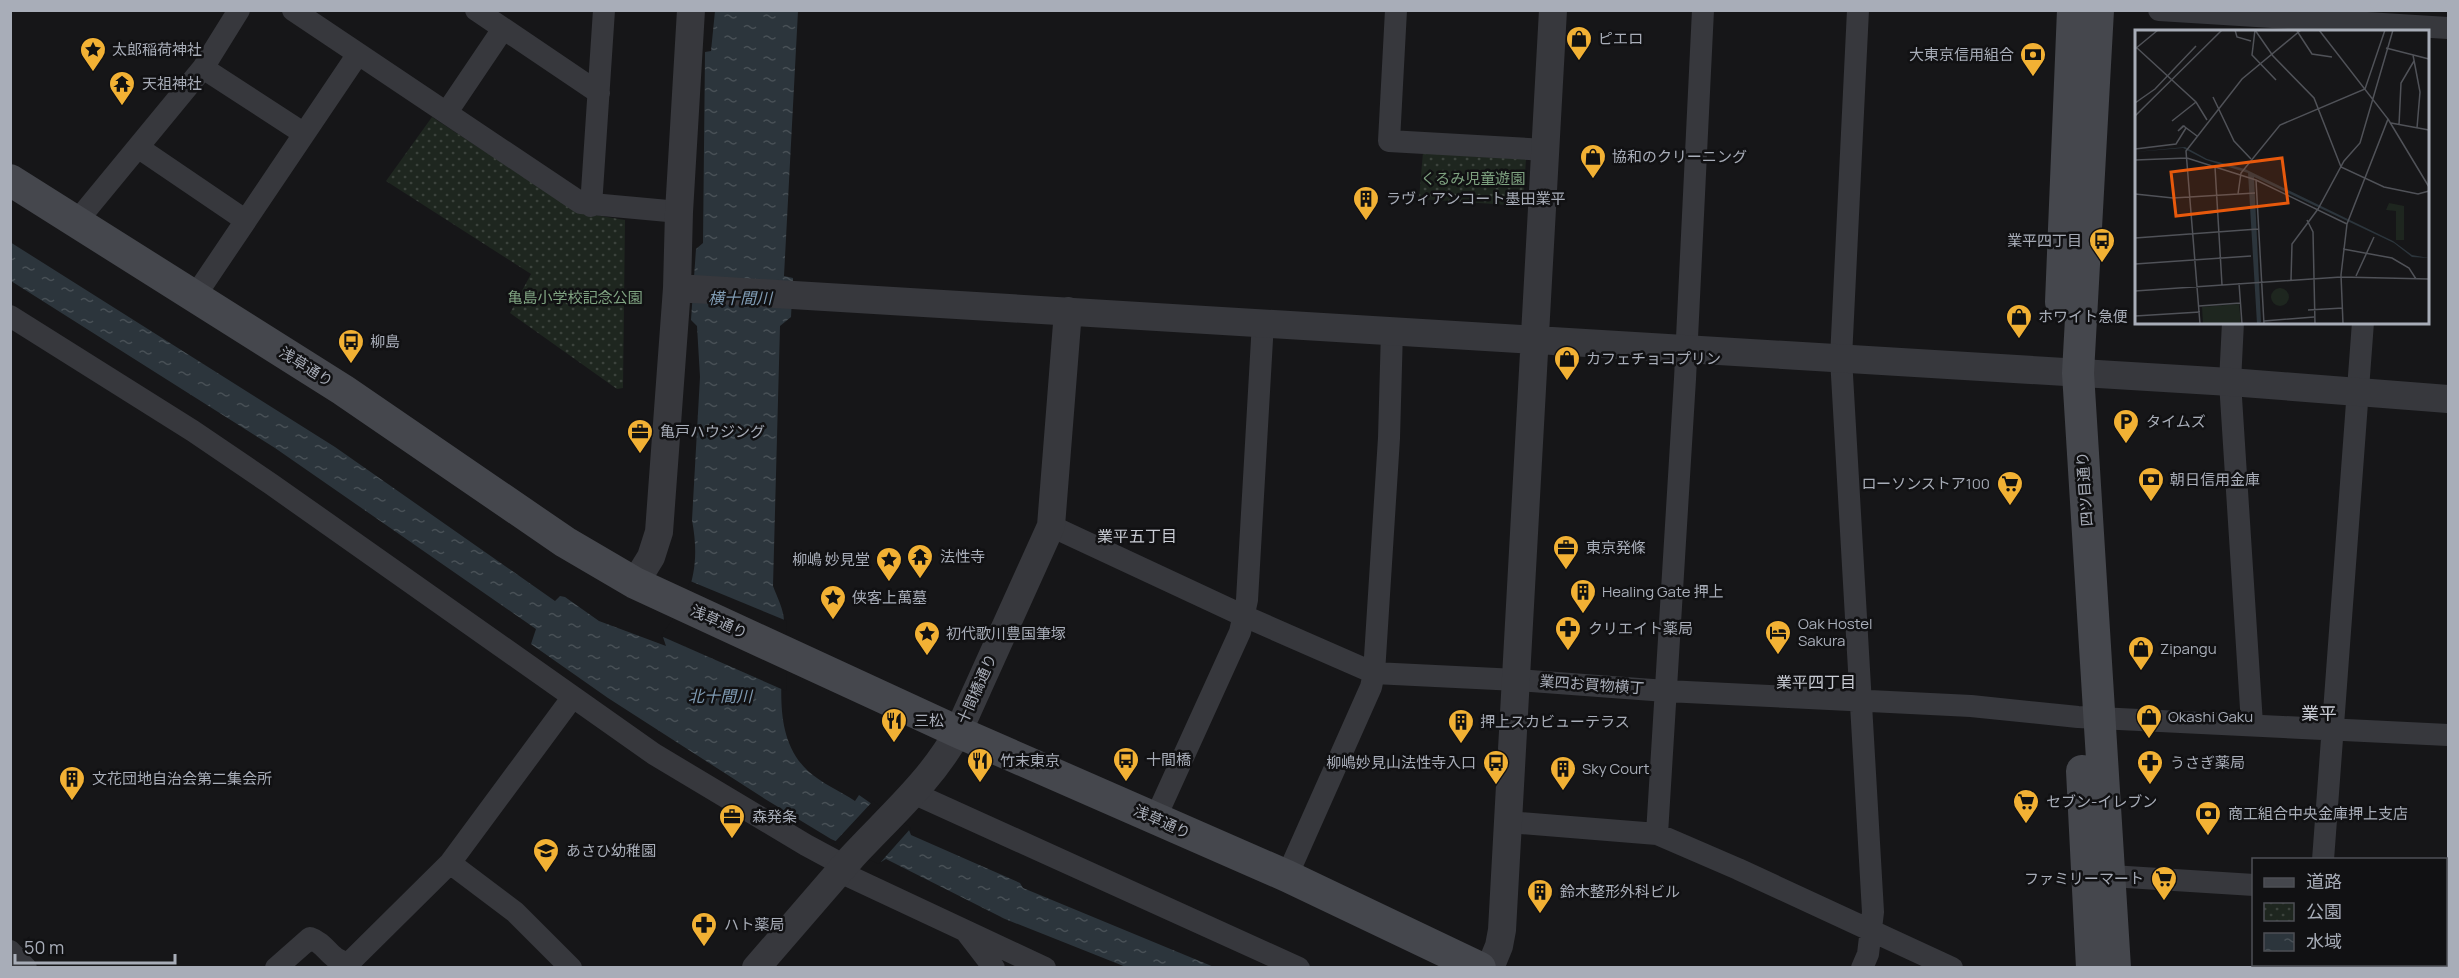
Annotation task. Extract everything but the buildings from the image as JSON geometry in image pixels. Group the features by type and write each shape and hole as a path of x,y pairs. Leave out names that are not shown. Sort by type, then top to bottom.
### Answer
{"main road":[{"name":"四ツ目通り","path":"2073,10 2068,372 2089,716 2092,968"},
{"name":"四ツ目通り","path":"2068,372 2098,10"},
{"name":"浅草通り","path":"10,180 343,390 565,542 635,583 958,732 1287,876 1480,968"},
{"name":"四ツ目通り","path":"2089,716 2111,876 2115,968"}],"street":[{"path":"77,221 140,148 203,68 239,10"},
{"path":"292,10 581,203 591,206 679,212"},
{"path":"476,10 599,93"},
{"path":"591,206 604,10"},
{"path":"635,583 651,557 659,532 683,288 679,212 691,10"},
{"path":"1396,10 1389,141 1546,150"},
{"path":"1490,968 1499,946 1502,930 1553,10"},
{"path":"1657,834 1686,348 1703,10"},
{"path":"1858,10 1841,358 1872,901 1872,931 1868,954 1862,968"},
{"path":"2159,10 2244,19 2383,22 2448,28"},
{"path":"447,112 503,29"},
{"path":"195,296 358,54"},
{"path":"203,68 303,133"},
{"path":"140,148 245,220"},
{"path":"683,288 2230,382 2448,399"},
{"name":"十間橋通り","path":"756,968 940,762 958,732 1051,526 1068,310"},
{"path":"10,315 194,431 654,754 846,865 965,930 1045,968"},
{"path":"1155,819 1240,632 1245,616 1263,322"},
{"path":"2233,324 2230,382 2252,724"},
{"path":"2323,858 2363,324"},
{"path":"1287,876 1371,687 1374,673 1389,438 1392,330"},
{"path":"1051,526 1374,673"},
{"name":"業四お買物横丁","path":"1374,673 2448,735"},
{"path":"276,968 310,938 317,940 337,962 349,963 450,863 572,698"},
{"path":"907,800 1299,968"},
{"path":"1508,822 1657,834 1952,968"},
{"path":"450,863 515,912 571,968"},
{"path":"2111,876 2252,885"},
{"path":"965,930 994,968"},
{"path":"10,951 26,968"}],"green space":[{"name":"亀島小学校記念公園","path":"432,117 577,212 625,220 623,388 617,389 510,313 531,274 386,181"},
{"name":"くるみ児童遊園","path":"1423,152 1526,159 1523,206 1419,199"}],"water":[{"path":"715,11 798,11 784,276 793,278 791,317 780,326 773,586 784,617 781,680 783,720 796,756 808,771 819,779 855,801 859,795 909,830 911,835 1020,883 1023,888 1214,967 1126,967 1005,919 886,859 881,862 831,839 608,698 531,644 536,629 275,448 11,281 10,242 335,447 555,601 560,596 565,597 599,621 666,646 663,637 681,609 694,568 692,520 700,377 697,326 691,320 696,249 703,243 705,52 711,51"}],"pier":[{"path":"690,581 787,621 786,691 661,636 679,610"},
{"path":"873,801 911,828 879,864 833,844"}],"place":[{"name":"ピエロ","path":"1579,62"},
{"name":"太郎稲荷神社","path":"93,73"},
{"name":"大東京信用組合","path":"2033,78"},
{"name":"天祖神社","path":"122,107"},
{"name":"協和のクリーニング","path":"1593,180"},
{"name":"ラヴィアンコート墨田業平","path":"1366,222"},
{"name":"業平四丁目","path":"2102,264"},
{"name":"ホワイト急便","path":"2019,340"},
{"name":"柳島","path":"351,365"},
{"name":"カフェチョコプリン","path":"1567,382"},
{"name":"タイムズ","path":"2126,445"},
{"name":"亀戸ハウジング","path":"640,455"},
{"name":"朝日信用金庫","path":"2151,503"},
{"name":"ローソンストア100","path":"2010,507"},
{"name":"東京発條","path":"1566,571"},
{"name":"法性寺","path":"920,580"},
{"name":"柳嶋 妙見堂","path":"889,583"},
{"name":"Healing Gate 押上","path":"1583,615"},
{"name":"侠客上萬墓","path":"833,621"},
{"name":"クリエイト薬局","path":"1568,652"},
{"name":"Oak Hostel Sakura","path":"1778,656"},
{"name":"初代歌川豊国筆塚","path":"927,657"},
{"name":"Zipangu","path":"2141,672"},
{"name":"Okashi Gaku","path":"2149,740"},
{"name":"三松","path":"894,744"},
{"name":"押上スカビューテラス","path":"1461,745"},
{"name":"十間橋","path":"1126,783"},
{"name":"竹末東京","path":"980,784"},
{"name":"柳嶋妙見山法性寺入口","path":"1496,786"},
{"name":"うさぎ薬局","path":"2150,786"},
{"name":"Sky Court","path":"1563,792"},
{"name":"文花団地自治会第二集会所","path":"72,802"},
{"name":"セブン-イレブン","path":"2026,825"},
{"name":"商工組合中央金庫押上支店","path":"2208,837"},
{"name":"森発条","path":"732,840"},
{"name":"あさひ幼稚園","path":"546,874"},
{"name":"ファミリーマート","path":"2164,902"},
{"name":"鈴木整形外科ビル","path":"1540,915"},
{"name":"ハト薬局","path":"704,948"}],"district":[{"name":"業平五丁目","path":"1137,536"},
{"name":"業平四丁目","path":"1816,682"},
{"name":"業平","path":"2319,714"}],"water label":[{"name":"横十間川","path":"740,298"},
{"name":"北十間川","path":"720,696"}]}
